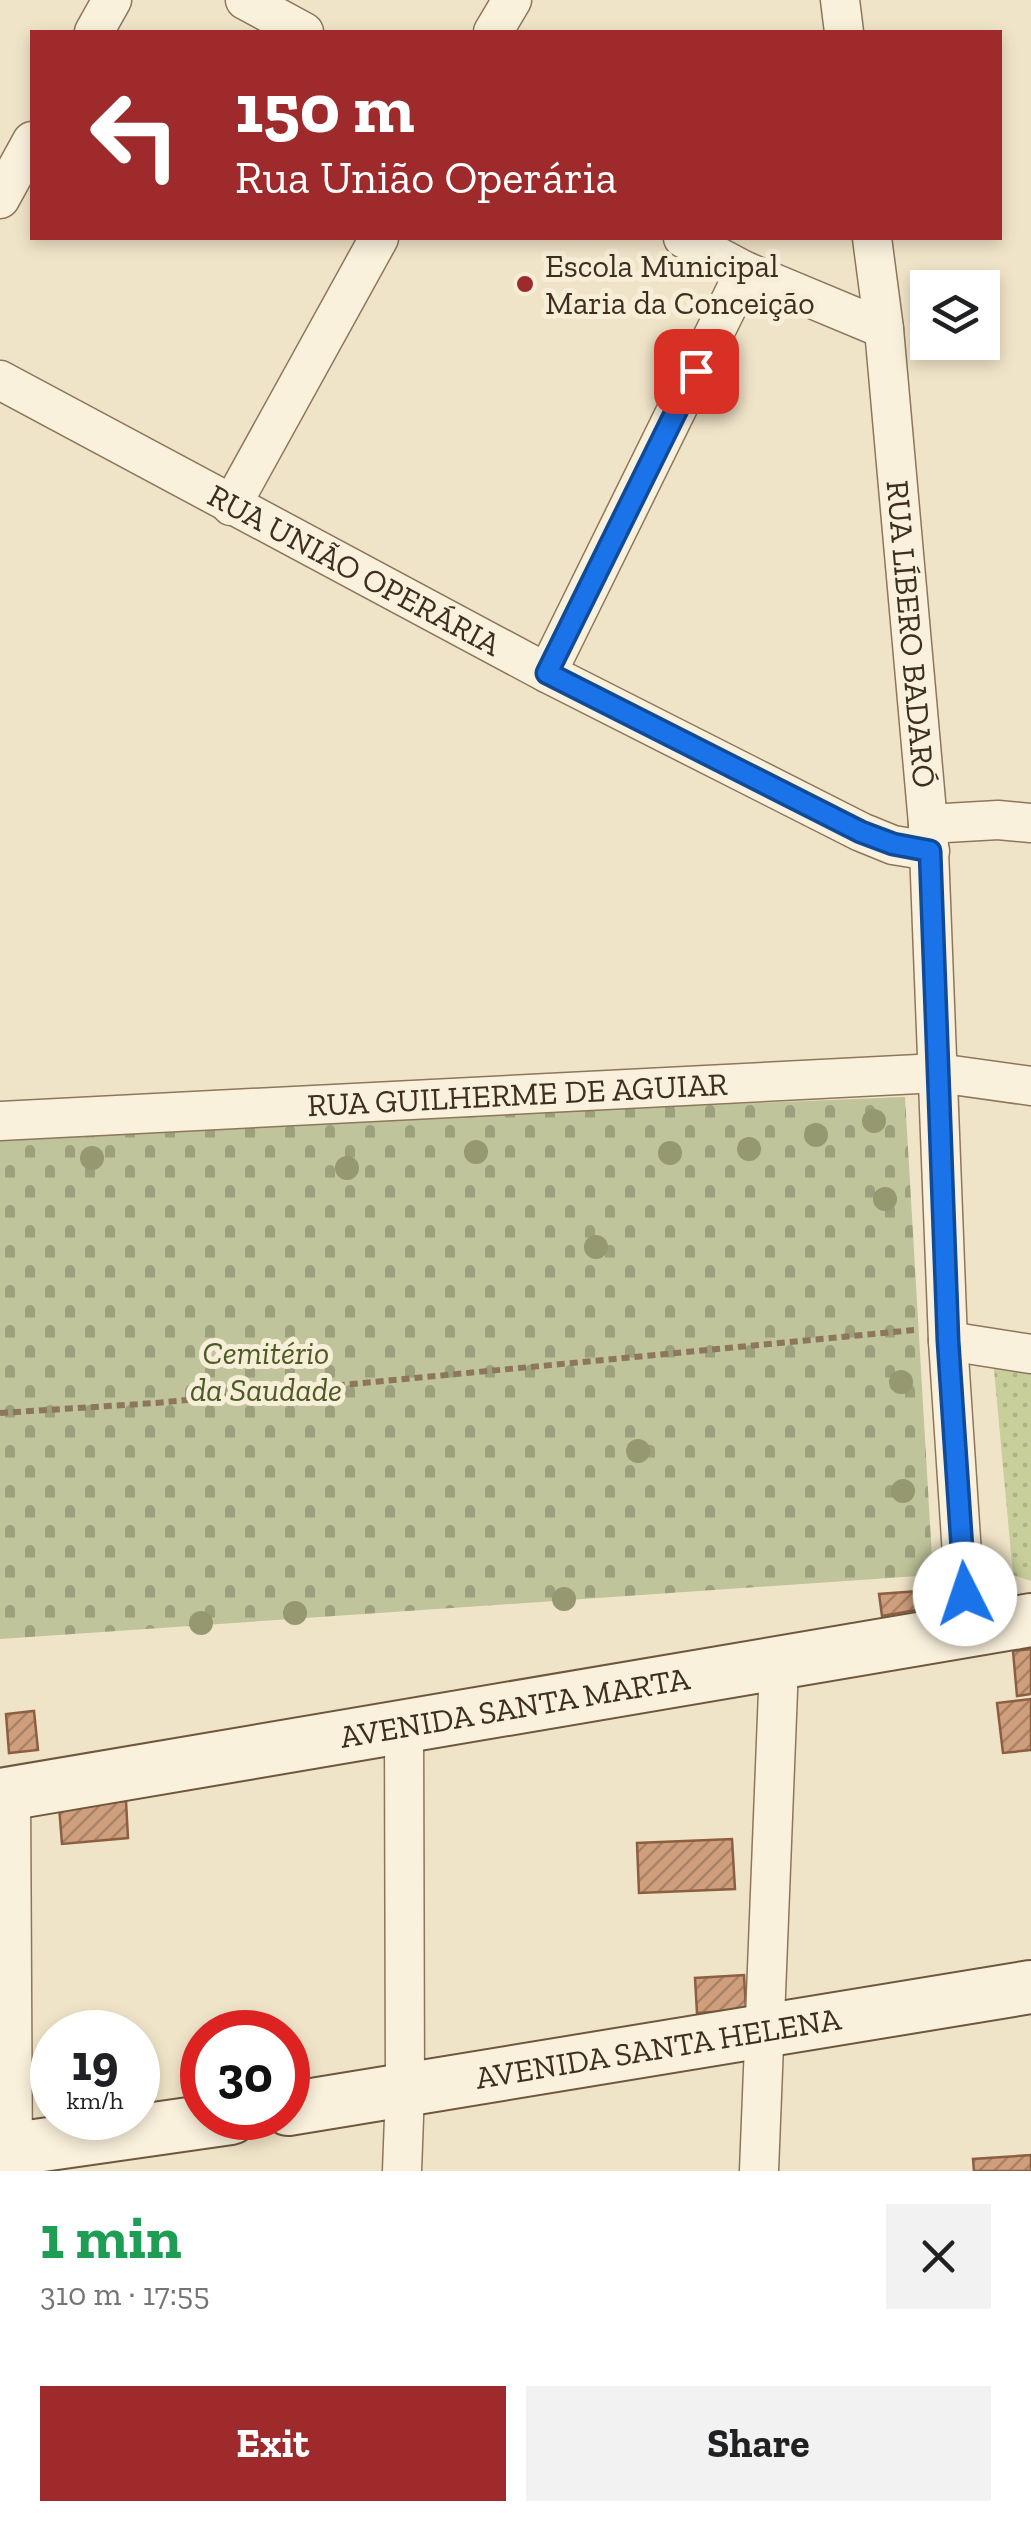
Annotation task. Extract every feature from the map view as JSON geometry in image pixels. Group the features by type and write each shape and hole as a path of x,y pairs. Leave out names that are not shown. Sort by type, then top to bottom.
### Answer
{"street":[{"path":"95,30 112,0"},
{"path":"245,0 300,30"},
{"path":"494,30 512,0"},
{"path":"840,0 844,30"},
{"path":"0,199 30,145"},
{"path":"232,506 378,240"},
{"path":"687,240 746,271 884,329"},
{"name":"RUA LÍBERO BADARÓ","path":"872,240 884,329 929,837 948,1341 967,1631"},
{"path":"547,673 746,271"},
{"name":"RUA UNIÃO OPERÁRIA","path":"0,380 547,673 861,832 893,844 1031,822"},
{"name":"RUA GUILHERME DE AGUIAR","path":"0,1121 938,1073 1031,1086"},
{"path":"948,1341 1031,1354"},
{"name":"AVENIDA SANTA MARTA","path":"6,1794 1031,1620"},
{"path":"760,2171 779,1665"},
{"path":"402,2171 404,1724"},
{"path":"6,1794 9,2157 180,2127"},
{"name":"AVENIDA SANTA HELENA","path":"310,2106 1031,1987"}],"path":[{"path":"0,1413 156,1403 918,1330 948,1341"}],"green space":[{"name":"Cemitério da Saudade","path":"905,1097 933,1575 0,1639 0,1134"},
{"path":"993,1359 1031,1370 1031,1581 1013,1575"}],"building":[{"path":"932,1590 934,1607 882,1616 879,1594"},
{"path":"1031,1649 1031,1694 1017,1696 1013,1651"},
{"path":"1031,1699 1031,1750 1003,1753 997,1703"},
{"path":"34,1711 38,1750 9,1753 6,1714"},
{"path":"126,1801 128,1838 62,1844 59,1806"},
{"path":"732,1839 735,1889 639,1893 637,1843"},
{"path":"744,1975 746,2010 697,2013 695,1978"},
{"path":"1031,2155 1031,2171 974,2171 973,2159"}],"place":[{"name":"Escola Municipal Maria da Conceição","path":"525,284"}],"route":[{"path":"696,371 547,673 861,832 893,844 930,851 948,1341 965,1594"}]}
